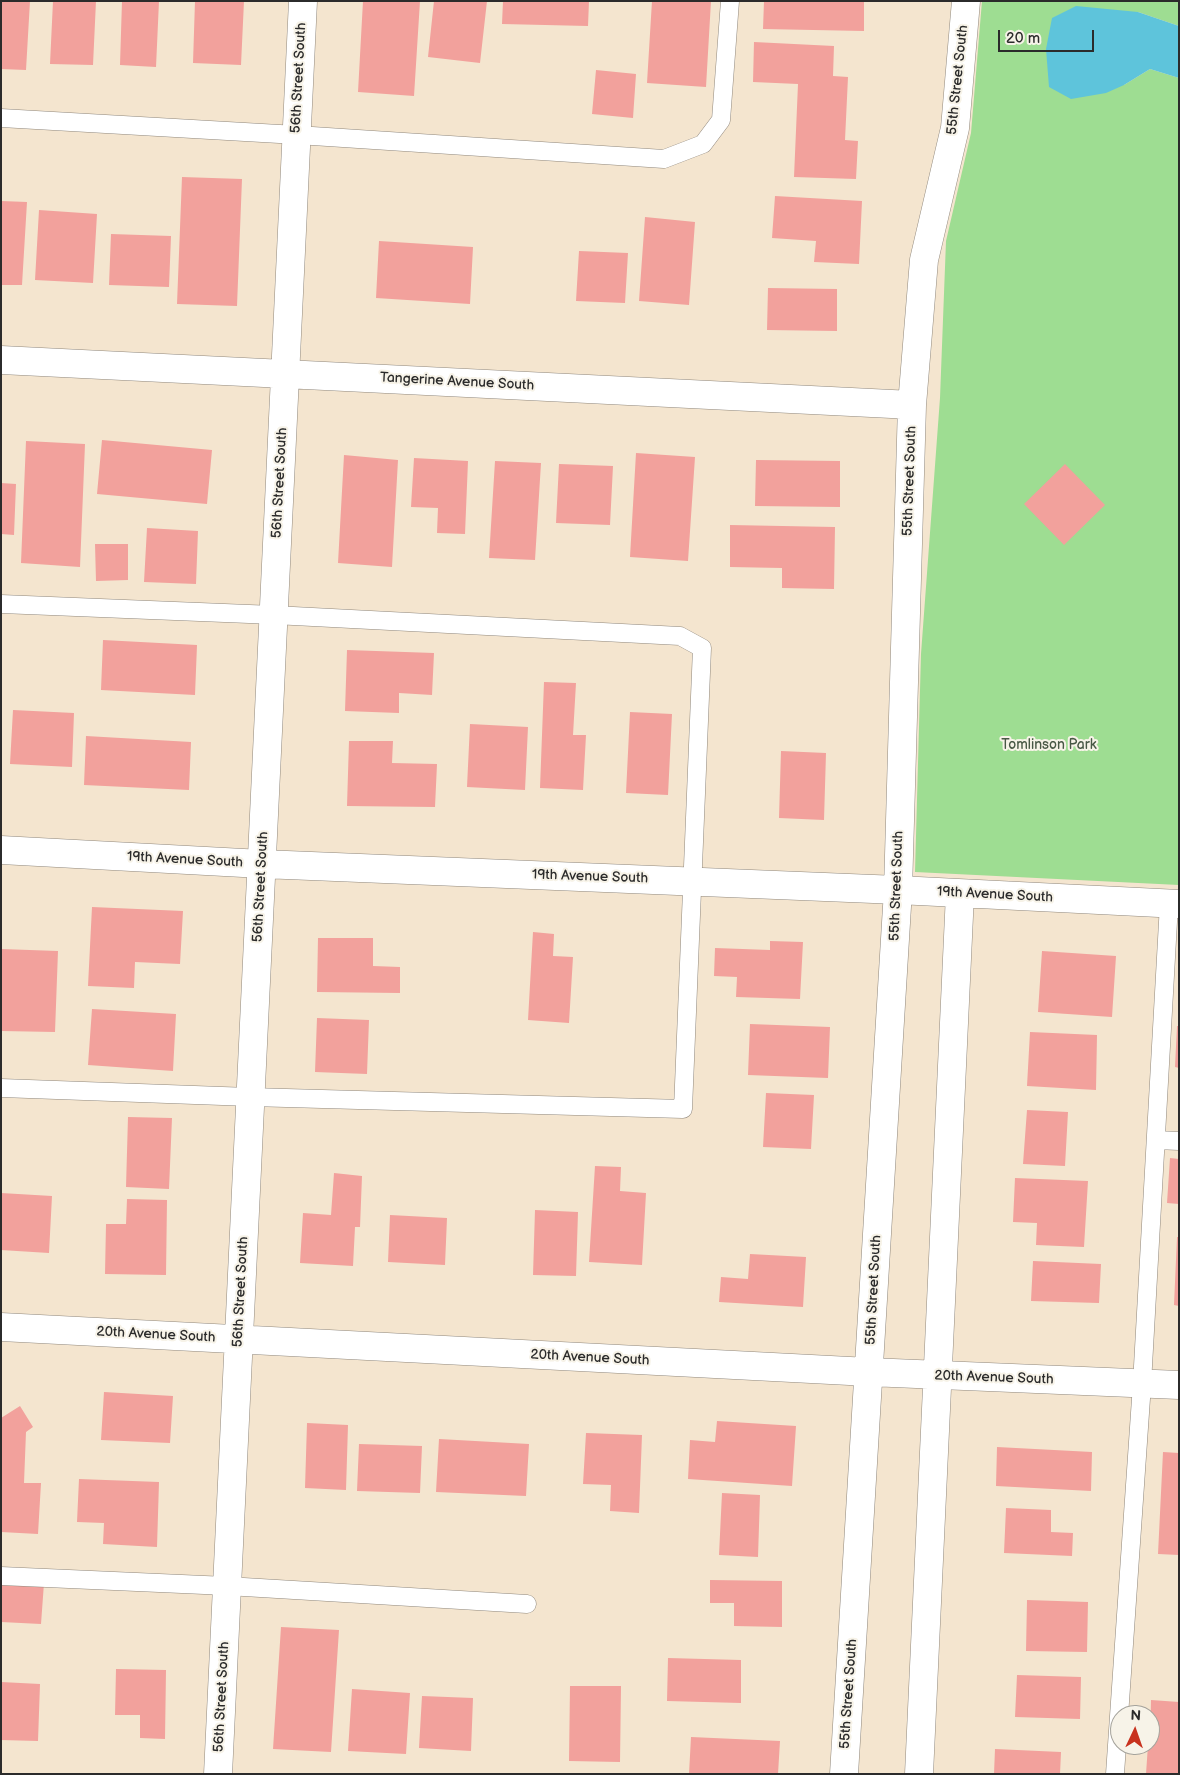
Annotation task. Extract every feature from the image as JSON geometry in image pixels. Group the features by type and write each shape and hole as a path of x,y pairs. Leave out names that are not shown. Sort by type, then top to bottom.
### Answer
{"street":[{"name":"56th Street South","path":"218,1774 303,1"},
{"name":"55th Street South","path":"844,1774 898,890 912,405 924,260 955,128 966,1"},
{"name":"Tangerine Avenue South","path":"1,360 912,405"},
{"name":"19th Avenue South","path":"1,850 262,864 898,890 1174,904"},
{"path":"920,1774 960,894"},
{"name":"20th Avenue South","path":"1,1327 869,1372 1179,1385"}],"lane":[{"path":"1,118 664,159 704,144 721,120 730,1"},
{"path":"1,604 274,615 680,636 702,648 683,1109 1,1088"},
{"path":"1116,1774 1156,1140 1174,904"},
{"path":"1156,1140 1179,1141"},
{"path":"1,1576 227,1586 527,1604"}],"green space":[{"name":"Tomlinson Park","path":"982,1 1179,1 1179,26 1138,12 1124,85 1150,69 1179,78 1179,885 915,872 921,654 940,398 946,241 971,133"}],"water":[{"path":"1076,6 1138,12 1179,26 1179,78 1150,69 1124,85 1106,93 1071,99 1049,87 1046,49 1052,18"}],"building":[{"path":"1,1 30,1 26,70 1,69"},
{"path":"53,1 96,1 93,65 50,64"},
{"path":"122,1 159,1 156,67 120,65"},
{"path":"195,1 244,1 241,65 193,63"},
{"path":"363,1 420,1 414,96 358,92"},
{"path":"434,1 487,1 480,63 428,57"},
{"path":"503,1 589,1 588,26 502,24"},
{"path":"652,1 711,1 706,87 647,83"},
{"path":"764,1 864,1 864,31 763,29"},
{"path":"754,42 834,46 833,76 848,77 845,140 858,141 856,179 794,177 798,84 753,82"},
{"path":"596,70 636,74 633,118 592,114"},
{"path":"182,177 242,179 237,306 177,304"},
{"path":"775,196 862,201 859,264 814,262 816,241 772,238"},
{"path":"1,201 27,202 22,285 1,285"},
{"path":"39,210 97,214 93,283 35,280"},
{"path":"645,217 695,222 689,305 639,301"},
{"path":"111,234 171,236 169,287 109,285"},
{"path":"379,241 473,247 470,304 376,298"},
{"path":"579,251 628,253 625,303 576,301"},
{"path":"768,288 837,289 837,331 767,330"},
{"path":"102,440 212,450 207,504 97,494"},
{"path":"26,441 85,444 80,567 21,563"},
{"path":"636,453 695,457 688,561 630,557"},
{"path":"344,455 398,460 392,567 338,563"},
{"path":"414,458 468,461 465,534 437,533 438,508 411,507"},
{"path":"756,460 840,461 840,507 755,506"},
{"path":"495,461 541,463 535,560 489,558"},
{"path":"559,464 613,466 610,525 556,523"},
{"path":"1065,464 1105,505 1064,545 1024,504"},
{"path":"1,483 16,484 14,535 1,534"},
{"path":"730,525 835,527 834,589 782,588 782,568 730,567"},
{"path":"147,528 198,531 196,584 144,582"},
{"path":"95,544 128,544 128,580 96,581"},
{"path":"103,640 197,645 195,695 101,690"},
{"path":"347,650 434,653 432,695 399,693 399,713 345,711"},
{"path":"544,682 576,683 573,735 586,735 583,790 540,788"},
{"path":"13,710 74,713 72,767 10,764"},
{"path":"630,712 672,714 668,795 626,793"},
{"path":"470,724 528,727 525,790 467,787"},
{"path":"86,736 191,742 189,790 84,785"},
{"path":"349,741 393,741 392,763 437,764 435,807 347,806"},
{"path":"781,751 826,753 824,820 779,818"},
{"path":"92,907 183,911 180,964 135,962 134,988 88,986"},
{"path":"533,932 554,934 553,956 573,957 569,1023 528,1020"},
{"path":"318,938 373,938 373,966 400,967 400,993 317,992"},
{"path":"770,941 803,942 800,999 736,997 737,977 714,976 715,948 770,950"},
{"path":"1,949 58,951 55,1032 1,1031"},
{"path":"1042,951 1116,956 1112,1017 1038,1012"},
{"path":"92,1009 176,1014 173,1071 88,1065"},
{"path":"317,1018 369,1020 367,1074 315,1072"},
{"path":"750,1024 830,1027 828,1078 748,1075"},
{"path":"1177,1026 1179,1026 1179,1068 1175,1067"},
{"path":"1030,1032 1097,1035 1096,1090 1027,1086"},
{"path":"766,1093 814,1095 811,1149 763,1147"},
{"path":"1027,1110 1068,1112 1065,1166 1023,1164"},
{"path":"128,1117 172,1118 169,1189 126,1187"},
{"path":"1170,1158 1179,1159 1179,1204 1167,1203"},
{"path":"595,1166 621,1167 620,1191 646,1193 642,1265 589,1262"},
{"path":"334,1173 362,1176 360,1227 355,1227 353,1266 300,1263 303,1213 331,1215"},
{"path":"1015,1178 1088,1181 1084,1247 1036,1245 1037,1223 1013,1222"},
{"path":"1,1193 52,1196 49,1253 1,1250"},
{"path":"127,1199 167,1200 166,1275 105,1274 106,1224 126,1224"},
{"path":"535,1210 578,1212 576,1276 533,1275"},
{"path":"390,1215 447,1218 445,1265 388,1262"},
{"path":"1177,1237 1179,1237 1179,1306 1174,1305"},
{"path":"750,1254 806,1257 803,1307 719,1302 721,1277 748,1279"},
{"path":"1033,1261 1101,1264 1099,1303 1031,1301"},
{"path":"104,1392 173,1396 170,1443 101,1440"},
{"path":"20,1406 33,1427 26,1432 24,1483 41,1483 38,1534 1,1532 1,1418"},
{"path":"717,1421 796,1426 792,1486 688,1479 690,1440 715,1442"},
{"path":"307,1423 348,1425 346,1490 305,1488"},
{"path":"586,1433 642,1435 639,1513 610,1511 611,1485 583,1484"},
{"path":"439,1439 529,1444 526,1496 436,1492"},
{"path":"359,1444 422,1446 420,1493 357,1491"},
{"path":"997,1447 1092,1452 1091,1491 996,1486"},
{"path":"1163,1452 1179,1453 1179,1555 1158,1554"},
{"path":"79,1479 159,1482 157,1547 103,1544 104,1523 77,1522"},
{"path":"722,1493 760,1495 758,1557 719,1555"},
{"path":"1006,1508 1051,1510 1051,1532 1073,1533 1072,1556 1004,1553"},
{"path":"710,1580 782,1581 782,1627 734,1626 734,1603 710,1603"},
{"path":"1,1581 44,1583 41,1624 1,1622"},
{"path":"1027,1600 1088,1602 1087,1652 1026,1651"},
{"path":"281,1627 339,1630 331,1752 273,1749"},
{"path":"668,1658 741,1660 741,1703 667,1701"},
{"path":"116,1669 166,1670 165,1739 140,1738 140,1715 115,1715"},
{"path":"1017,1675 1081,1677 1080,1719 1015,1717"},
{"path":"1,1682 40,1684 38,1741 1,1740"},
{"path":"570,1686 621,1686 620,1762 569,1761"},
{"path":"352,1689 410,1693 406,1754 348,1751"},
{"path":"422,1696 473,1698 471,1751 419,1748"},
{"path":"1151,1700 1179,1702 1179,1774 1146,1774 1147,1755 1160,1755 1160,1705 1151,1705"},
{"path":"691,1737 780,1741 778,1774 689,1774"},
{"path":"995,1749 1061,1752 1060,1774 994,1774"}]}
